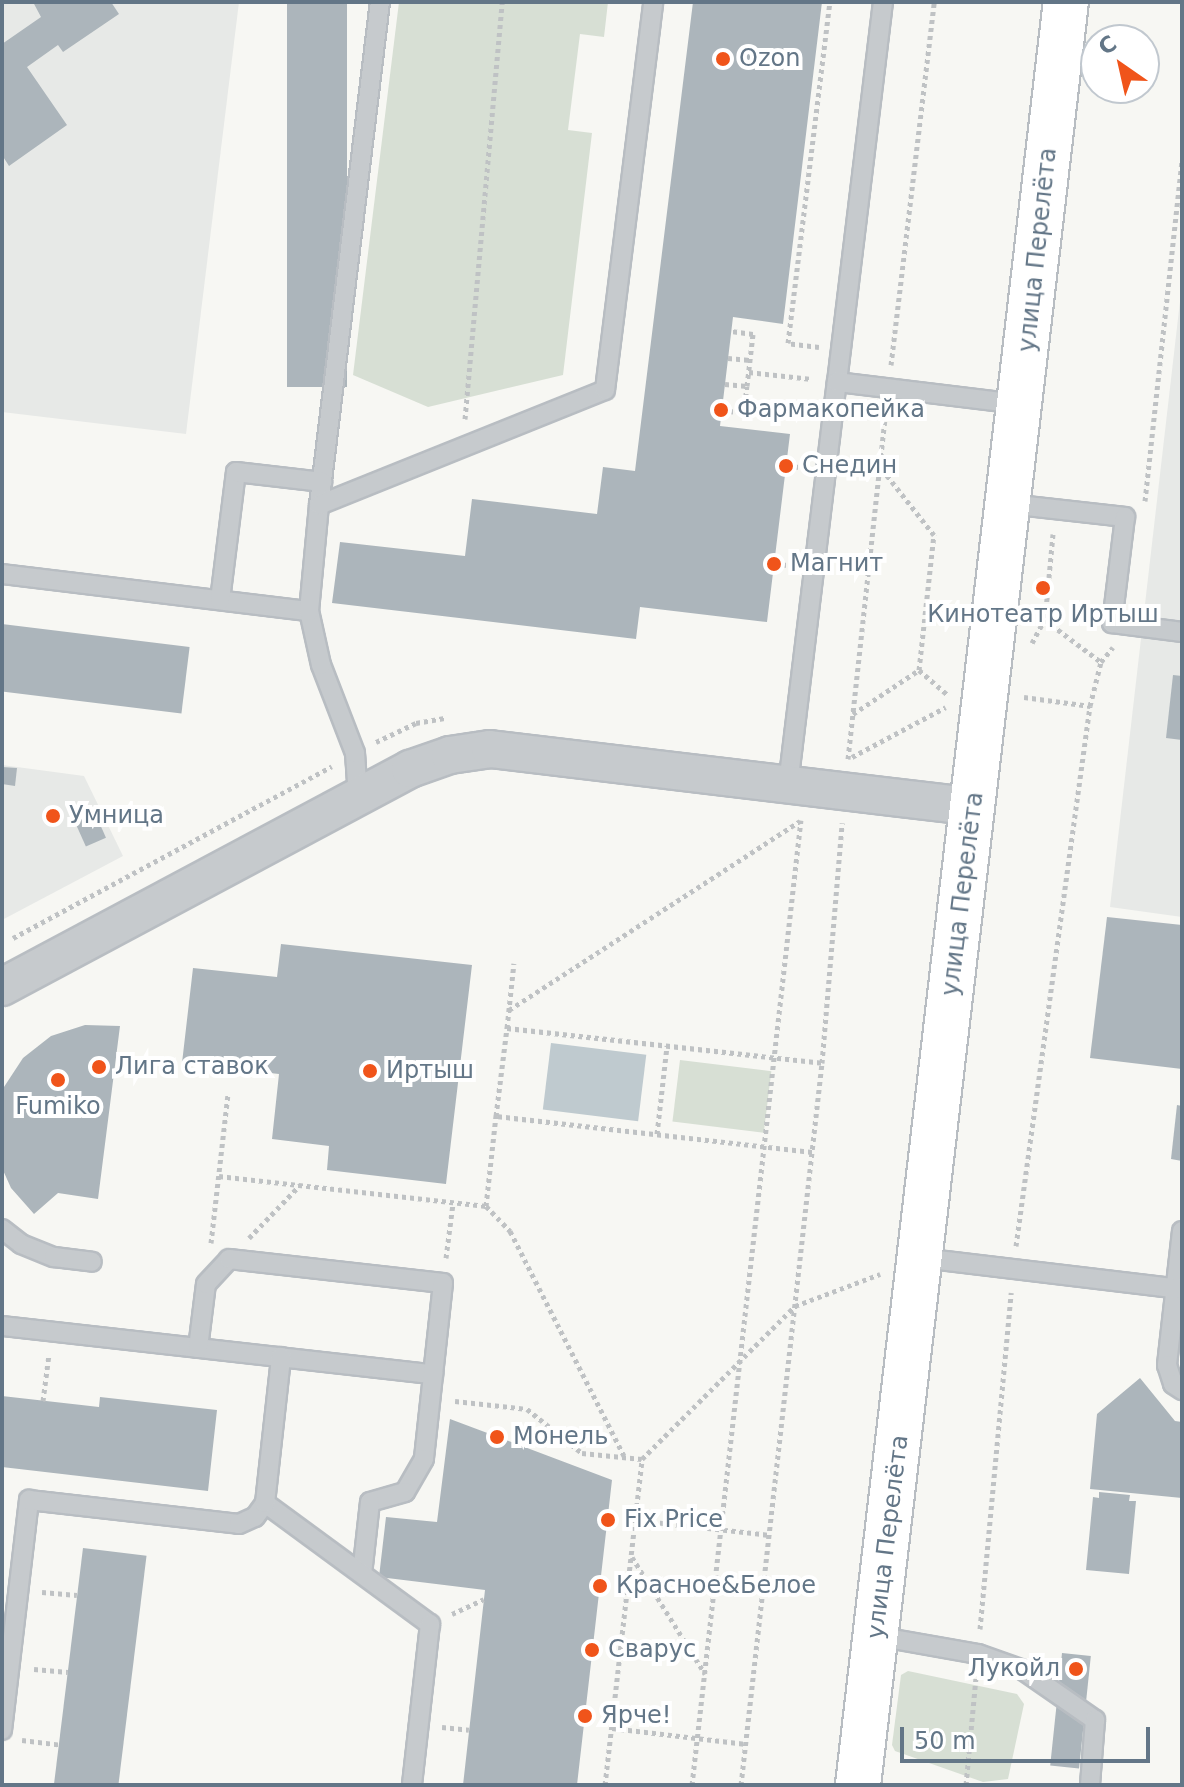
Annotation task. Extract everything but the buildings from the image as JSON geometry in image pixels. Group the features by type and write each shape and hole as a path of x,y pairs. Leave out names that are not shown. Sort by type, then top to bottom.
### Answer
{"main road":[{"name":"улица Перелёта","path":"864,1784 876,1636 1066,2"}],"street":[{"path":"2,987 410,769 450,755 490,749 974,807"}],"lane":[{"path":"358,797 355,753 321,665 309,611 380,2"},
{"path":"319,505 605,390 653,2"},
{"path":"788,785 883,2"},
{"path":"837,382 1021,404"},
{"path":"220,600 236,472 322,482"},
{"path":"1009,504 1125,517 1112,623 1182,632"},
{"path":"2,574 309,611"},
{"path":"2,1229 21,1244 54,1257 92,1262"},
{"path":"1182,1231 1179,1288 1167,1365 1173,1384 1182,1390"},
{"path":"921,1258 1179,1288"},
{"path":"198,1348 206,1284 229,1259 443,1283 424,1459 405,1492 370,1502 362,1574"},
{"path":"2,1326 433,1374"},
{"path":"9,1735 10,1666 29,1500 239,1524 255,1517 265,1503 281,1357"},
{"path":"265,1503 430,1624 412,1785"},
{"path":"876,1636 978,1654 1023,1670 1095,1720 1090,1785"}],"path":[{"path":"463,447 502,2"},
{"path":"788,343 806,165 830,2"},
{"path":"1143,517 1182,162"},
{"path":"721,410 744,413 753,334 731,331"},
{"path":"728,358 750,360"},
{"path":"749,372 810,379"},
{"path":"725,384 747,386"},
{"path":"853,714 919,670 934,535 880,468"},
{"path":"1056,509 1045,620 1101,662"},
{"path":"774,564 797,566"},
{"path":"966,1785 1013,1269 1090,706 1101,662 1131,625"},
{"path":"848,760 956,702 919,670"},
{"path":"1018,696 1090,706"},
{"path":"741,1785 822,1063 843,812"},
{"path":"509,1010 809,815"},
{"path":"692,1785 801,820"},
{"path":"486,1206 514,963"},
{"path":"507,1028 822,1063"},
{"path":"657,1134 667,1046"},
{"path":"206,1284 228,1094"},
{"path":"496,1116 812,1152"},
{"path":"219,1176 486,1206 510,1231 625,1458"},
{"path":"229,1259 300,1185"},
{"path":"443,1283 453,1203"},
{"path":"605,1785 642,1459 795,1306 921,1258"},
{"path":"43,1401 51,1331"},
{"path":"466,1402 527,1409 582,1453 642,1459"},
{"path":"636,1520 769,1535"},
{"path":"631,1556 705,1675"},
{"path":"18,1589 77,1595"},
{"path":"430,1624 484,1599"},
{"path":"10,1666 68,1672"},
{"path":"612,1728 746,1744"},
{"path":"9,1735 60,1745"}],"shaded area":[{"path":"2,2 239,2 186,434 2,412"},
{"path":"399,2 608,2 604,37 580,34 568,130 592,133 563,375 428,407 353,375"},
{"path":"1182,284 1182,917 1110,907"},
{"name":"Умница","path":"2,765 84,776 123,856 2,920"},
{"path":"551,1043 646,1055 638,1121 543,1110"},
{"path":"680,1060 771,1071 764,1133 672,1122"},
{"path":"908,1671 1017,1694 1024,1704 1008,1779 983,1782 895,1751 892,1745 901,1675"}],"place":[{"name":"Ozon","path":"723,59"},
{"name":"Фармакопейка","path":"721,410"},
{"name":"Снедин","path":"786,466"},
{"name":"Магнит","path":"774,564"},
{"name":"Кинотеатр Иртыш","path":"1043,588"},
{"name":"Умница","path":"53,816"},
{"name":"Лига ставок","path":"99,1067"},
{"name":"Иртыш","path":"370,1071"},
{"name":"Fumiko","path":"58,1080"},
{"name":"Монель","path":"497,1437"},
{"name":"Fix Price","path":"608,1520"},
{"name":"Красное&Белое","path":"600,1586"},
{"name":"Сварус","path":"592,1650"},
{"name":"Лукойл","path":"1076,1669"},
{"name":"Ярче!","path":"585,1716"}]}
